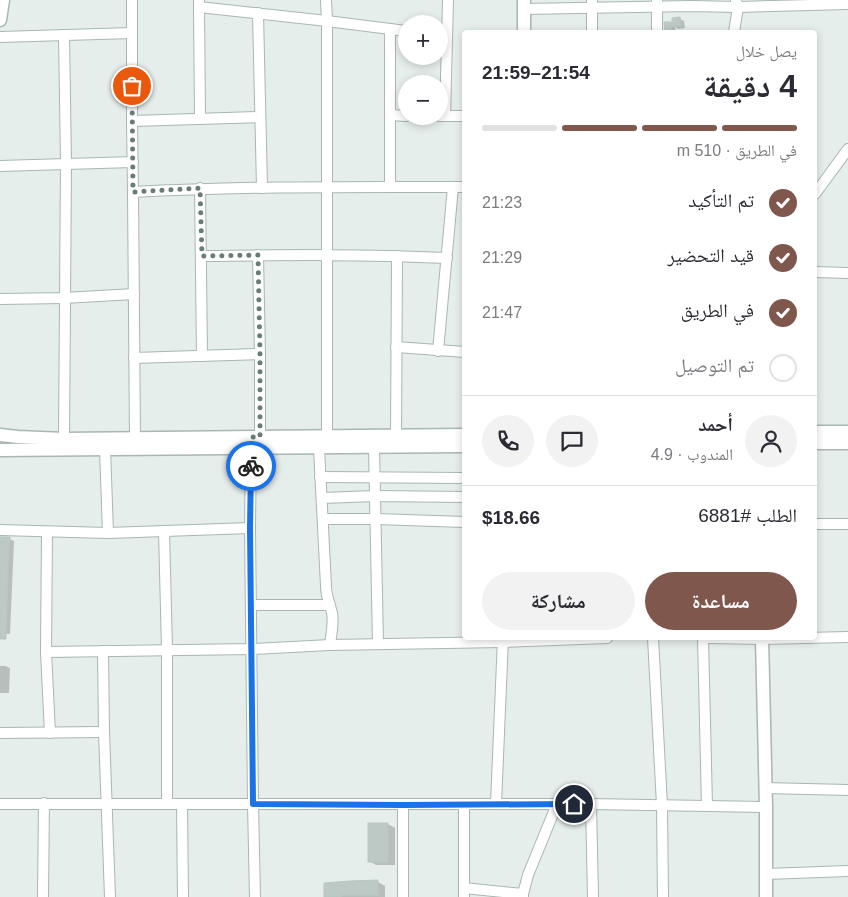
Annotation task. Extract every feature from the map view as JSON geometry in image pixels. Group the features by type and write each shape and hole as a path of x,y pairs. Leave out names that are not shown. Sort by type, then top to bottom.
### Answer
{"street":[{"path":"0,20 3,0"},
{"path":"132,0 135,439"},
{"path":"326,0 327,437"},
{"path":"446,15 448,0"},
{"path":"200,119 199,3 258,13 398,30"},
{"path":"734,30 737,3"},
{"path":"524,30 524,4 657,4 691,6 737,3 848,4"},
{"path":"592,4 592,30"},
{"path":"657,4 657,30"},
{"path":"258,13 262,188"},
{"path":"390,29 390,186"},
{"path":"0,37 132,33"},
{"path":"64,35 66,164 64,439"},
{"path":"390,116 398,116"},
{"path":"448,116 462,116"},
{"path":"132,121 260,117"},
{"path":"817,191 848,150"},
{"path":"0,166 133,162"},
{"path":"438,350 453,187"},
{"path":"133,192 200,188 462,187"},
{"path":"200,188 202,356"},
{"path":"255,897 250,528 260,354 258,255"},
{"path":"202,256 327,255 447,258"},
{"path":"396,436 397,256"},
{"path":"817,272 848,273"},
{"path":"0,299 134,294"},
{"path":"396,348 462,352"},
{"path":"134,358 260,354"},
{"path":"817,432 848,432"},
{"path":"0,435 64,439 254,441 319,448 462,446"},
{"path":"0,450 105,448 327,437 462,435"},
{"path":"817,443 848,442"},
{"path":"374,447 378,644"},
{"path":"105,448 108,533"},
{"path":"319,448 326,594 332,613 330,645"},
{"path":"320,478 462,478"},
{"path":"322,498 375,496 462,497"},
{"path":"323,519 462,522"},
{"path":"817,524 848,524"},
{"path":"0,530 108,533 250,528"},
{"path":"164,531 167,650 167,804"},
{"path":"47,532 46,652 50,733"},
{"path":"251,605 329,605"},
{"path":"817,637 848,637"},
{"path":"46,652 252,649 503,640 496,804"},
{"path":"653,640 662,805 663,897"},
{"path":"703,640 707,806"},
{"path":"762,640 766,788 766,897"},
{"path":"103,652 110,897"},
{"path":"0,733 104,732"},
{"path":"766,788 848,790"},
{"path":"0,804 591,804 766,807"},
{"path":"43,897 44,804"},
{"path":"182,804 183,897"},
{"path":"464,804 464,893 523,895 528,875 557,804"},
{"path":"591,804 593,897"},
{"path":"403,805 403,897"},
{"path":"766,874 848,871"}],"building":[{"path":"680,17 681,26 672,27 672,18"},
{"path":"664,22 671,22 672,30 665,30"},
{"path":"0,537 10,537 6,639 0,639"},
{"path":"368,823 388,823 388,862 368,862"},
{"path":"378,880 378,895 324,897 324,883"}],"way so far":[{"path":"132,86 133,192 200,188 202,256 258,255 260,437 251,437 251,466"}],"route":[{"path":"251,466 253,804 574,804"}]}
